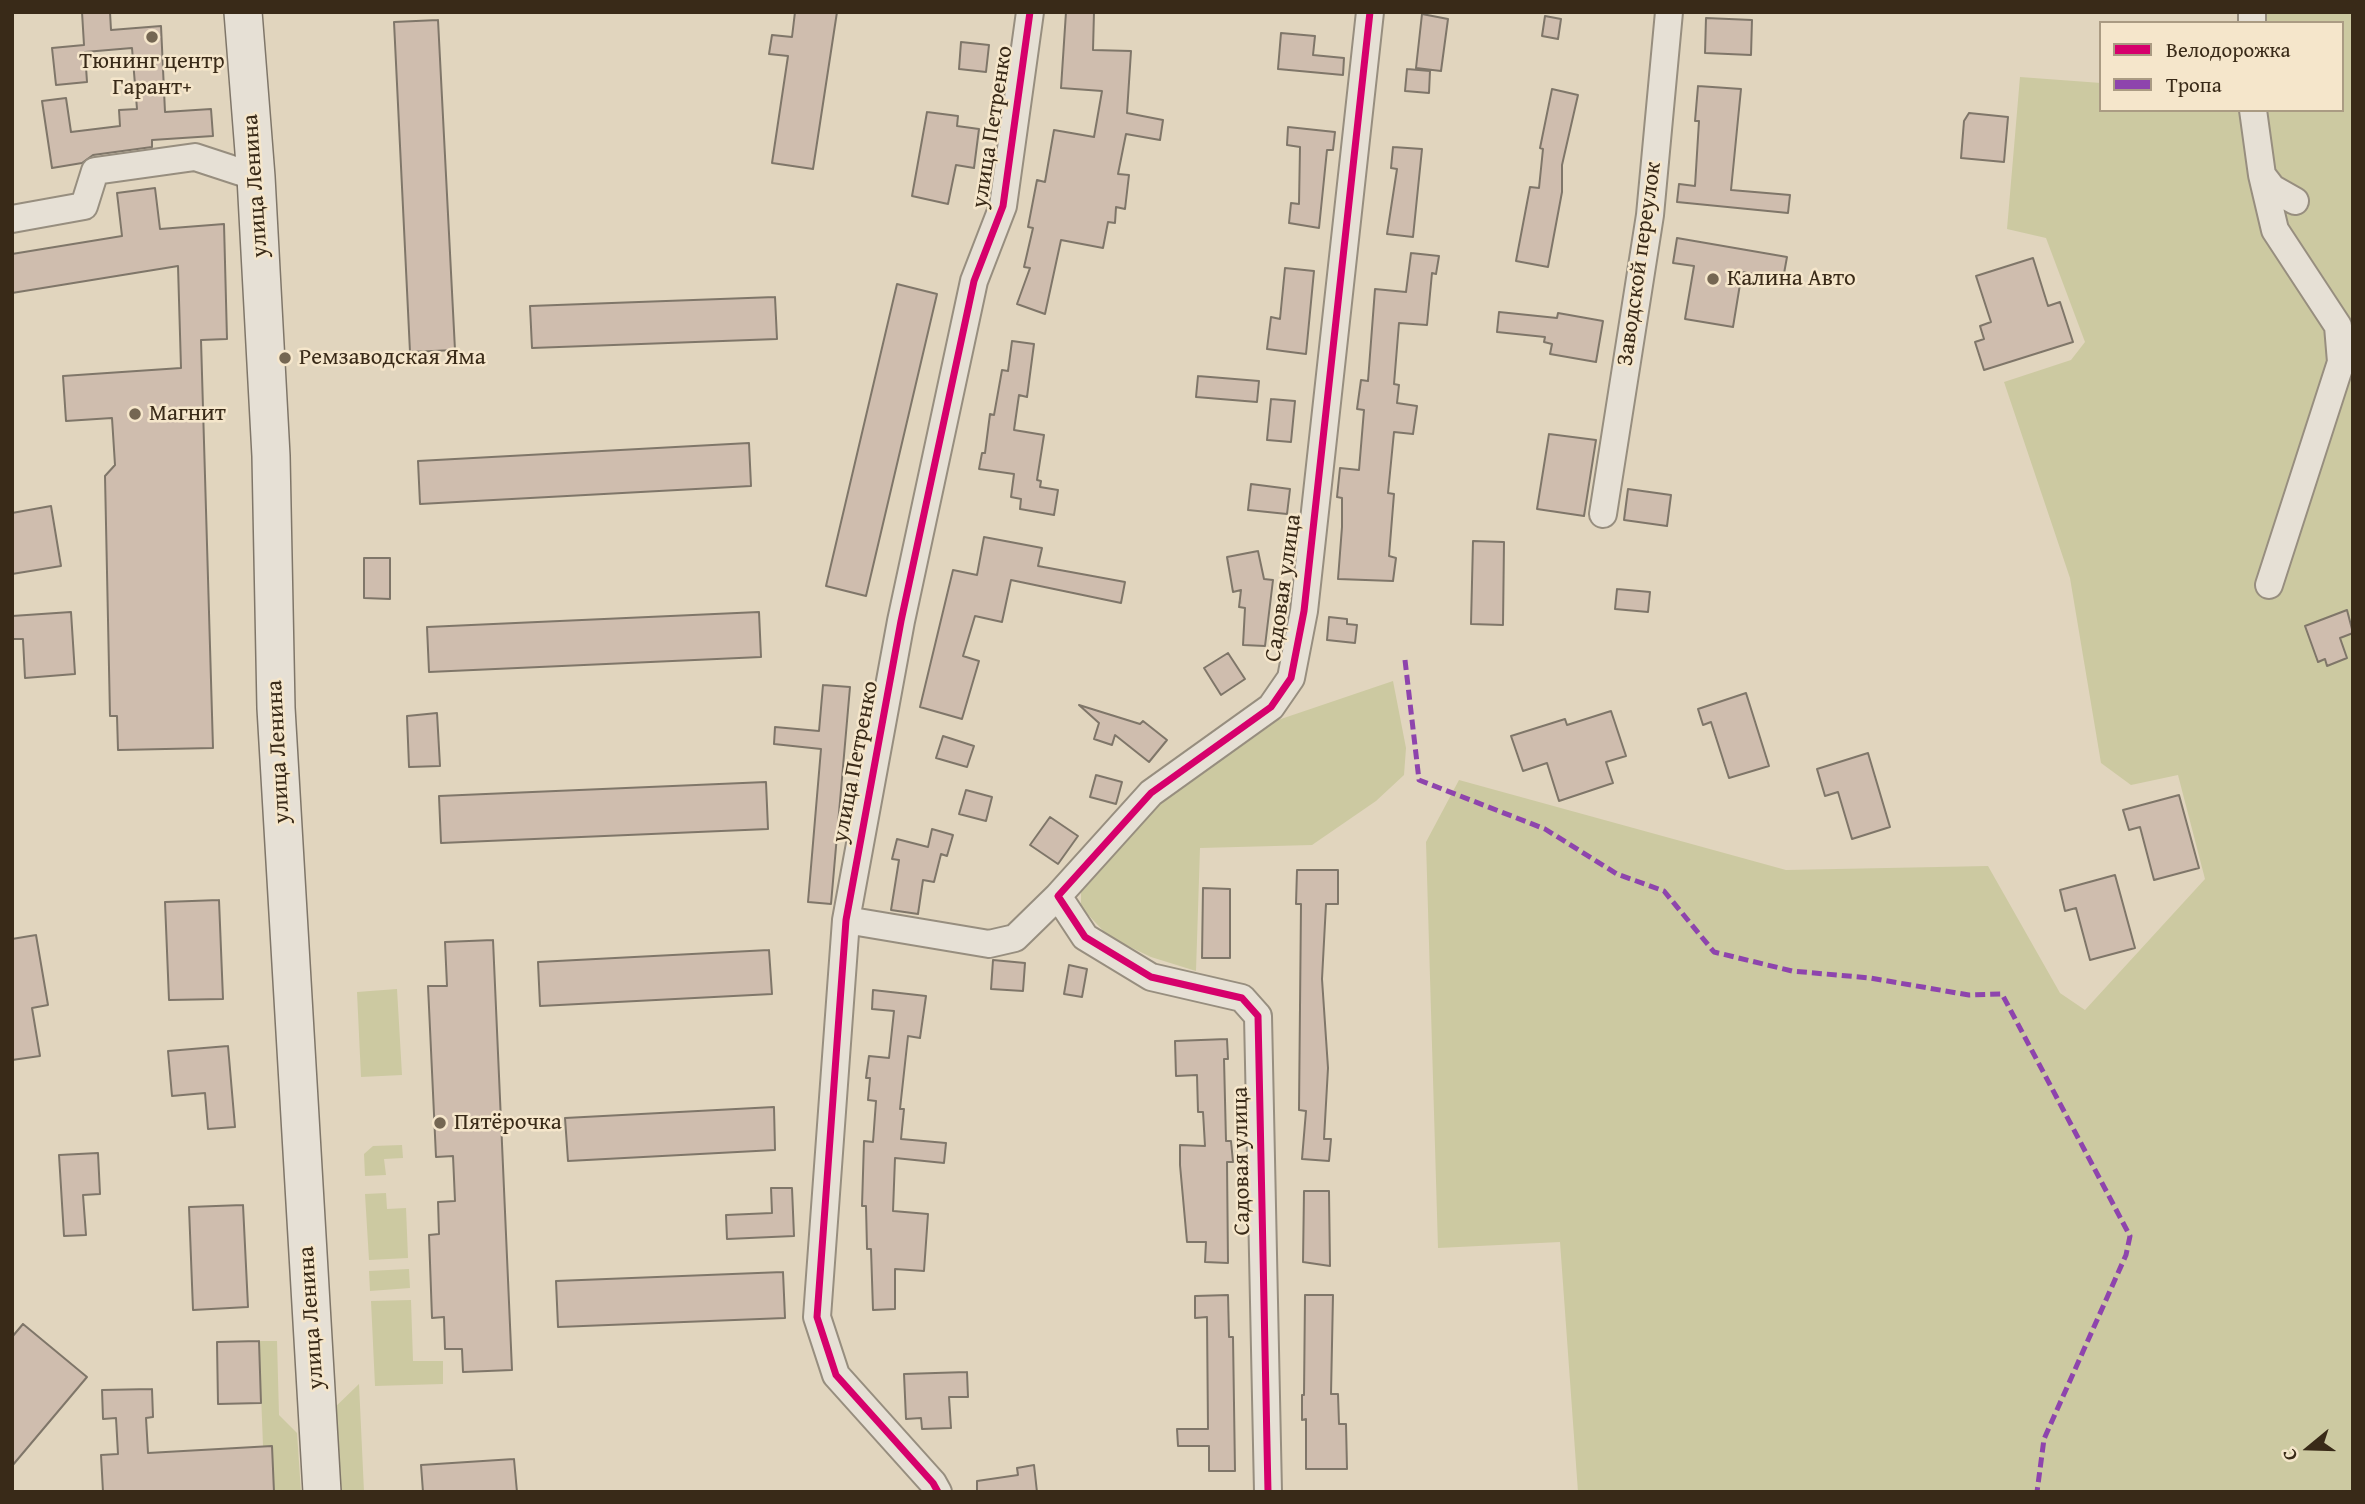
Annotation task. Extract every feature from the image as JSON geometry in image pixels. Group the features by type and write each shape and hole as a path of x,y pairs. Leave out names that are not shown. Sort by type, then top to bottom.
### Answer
{"street":[{"name":"улица Ленина","path":"243,12 256,177 271,456 276,708 322,1492"},
{"name":"улица Петренко","path":"938,1492 933,1483 836,1375 817,1317 846,920 901,621 974,281 1003,206 1030,12"},
{"name":"Садовая улица","path":"1268,1492 1258,1016 1242,998 1151,976 1085,937 1058,896 1152,793 1271,707 1291,678 1304,611 1370,12"},
{"name":"Заводской переулок","path":"1603,514 1650,215 1669,12"},
{"path":"2253,112 2262,175 2275,230 2338,326 2341,362 2269,585"},
{"path":"12,219 84,206 95,171 195,158 256,177"},
{"path":"2262,175 2272,188 2295,201"},
{"path":"846,920 989,944 1015,938 1058,896"}],"shaded area":[{"path":"2252,12 2353,12 2353,1492 1578,1492 1560,1242 1438,1248 1426,842 1459,780 1786,870 1988,866 2060,993 2085,1010 2205,879 2178,775 2131,785 2101,763 2070,578 2004,382 2071,360 2085,342 2046,238 2007,229 2020,77 2099,83 2099,112 2344,112 2344,21 2252,21"},
{"path":"1393,681 1406,748 1404,775 1376,801 1312,845 1200,848 1196,971 1151,957 1109,937 1081,907 1081,892 1150,811 1278,720"},
{"path":"397,989 402,1075 361,1077 357,992"},
{"path":"402,1145 403,1158 384,1159 386,1175 365,1176 364,1154 373,1146"},
{"path":"386,1193 387,1209 406,1208 408,1258 369,1260 365,1194"},
{"path":"409,1269 410,1288 370,1291 369,1271"},
{"path":"411,1300 413,1361 443,1361 443,1384 375,1386 371,1301"},
{"path":"259,1341 277,1341 279,1415 297,1433 301,1492 274,1492 272,1446 263,1446"},
{"path":"359,1384 364,1492 334,1492 331,1411"}],"building":[{"path":"82,12 110,12 111,30 161,26 165,112 211,109 213,136 152,140 152,147 93,155 82,163 52,168 42,101 66,98 71,132 120,126 119,110 137,109 132,48 85,52 87,82 56,85 52,48 84,45"},
{"path":"795,12 837,12 813,169 772,163 788,56 769,54 772,35 792,37"},
{"path":"1066,12 1094,12 1093,50 1131,51 1127,113 1163,120 1160,140 1126,134 1118,174 1129,175 1125,209 1116,207 1115,223 1108,222 1103,248 1061,240 1045,314 1017,304 1030,268 1024,267 1033,228 1028,227 1037,180 1045,182 1054,130 1094,137 1102,91 1061,88"},
{"path":"1422,14 1448,19 1441,71 1416,68"},
{"path":"1545,16 1561,19 1558,39 1542,36"},
{"path":"1706,18 1752,20 1751,55 1705,53"},
{"path":"438,20 455,350 410,352 394,22"},
{"path":"1281,33 1315,36 1313,55 1344,58 1343,75 1278,69"},
{"path":"961,42 989,45 986,72 959,69"},
{"path":"1407,69 1430,71 1429,93 1405,91"},
{"path":"1698,86 1741,89 1731,190 1790,195 1788,213 1677,202 1679,184 1695,186"},
{"path":"1552,89 1578,95 1562,165 1562,192 1548,267 1516,261 1530,187 1539,188 1543,149 1540,148"},
{"path":"927,112 958,116 957,126 979,129 974,168 956,165 948,204 912,196"},
{"path":"1969,113 2008,117 2004,162 1961,158 1964,121"},
{"path":"1288,127 1335,132 1333,150 1327,150 1319,228 1289,223 1291,203 1299,204 1300,147 1287,145"},
{"path":"1393,147 1422,149 1413,237 1387,234 1397,169 1391,168"},
{"path":"155,188 160,229 224,224 227,339 201,340 213,748 118,750 117,716 110,716 105,476 115,465 112,418 66,421 63,376 181,368 178,266 12,293 12,254 122,236 117,193"},
{"path":"1677,238 1787,257 1783,279 1742,272 1733,327 1685,319 1694,266 1673,263"},
{"path":"1411,253 1439,256 1436,274 1432,273 1427,325 1399,323 1394,384 1399,385 1397,403 1417,406 1413,434 1394,432 1388,493 1394,494 1389,556 1396,558 1393,581 1338,579 1342,527 1342,498 1337,497 1340,468 1359,470 1364,410 1357,409 1361,380 1368,381 1375,289 1406,292"},
{"path":"2033,258 2048,306 2060,302 2073,342 1984,370 1975,342 1984,339 1980,326 1991,322 1976,276"},
{"path":"1285,268 1314,271 1306,354 1267,349 1271,317 1280,319"},
{"path":"897,284 937,294 866,596 826,586"},
{"path":"775,297 777,339 532,348 530,306"},
{"path":"1499,312 1557,318 1558,313 1603,321 1596,362 1550,354 1552,344 1544,342 1545,337 1497,332"},
{"path":"1012,341 1034,344 1027,397 1019,395 1014,430 1044,435 1037,480 1041,481 1040,487 1058,490 1054,515 1020,509 1021,499 1011,497 1014,474 979,469 982,453 985,453 990,414 994,415 1002,370 1008,371"},
{"path":"1198,376 1259,381 1257,402 1196,397"},
{"path":"1271,399 1295,401 1291,442 1267,440"},
{"path":"1549,434 1596,440 1584,516 1537,509"},
{"path":"749,443 751,486 420,504 418,461"},
{"path":"1251,484 1290,489 1287,514 1248,510"},
{"path":"1628,489 1671,495 1667,526 1624,520"},
{"path":"51,506 61,566 12,574 12,513"},
{"path":"984,537 1042,548 1038,566 1125,582 1121,603 1011,580 1002,622 975,616 963,656 979,661 962,719 920,707 953,570 977,575"},
{"path":"1473,541 1504,542 1503,625 1471,624"},
{"path":"1258,551 1264,579 1273,580 1265,646 1243,645 1245,608 1239,607 1241,590 1233,592 1227,557"},
{"path":"364,558 390,558 390,599 364,598"},
{"path":"1617,589 1650,592 1648,612 1615,609"},
{"path":"2347,610 2353,633 2340,638 2347,658 2327,666 2325,659 2318,662 2305,626"},
{"path":"71,612 75,674 25,678 23,639 12,639 12,616"},
{"path":"759,612 761,657 429,672 427,627"},
{"path":"1329,617 1347,619 1347,624 1357,625 1355,643 1327,640"},
{"path":"1228,653 1245,679 1221,695 1204,668"},
{"path":"823,685 850,687 831,904 808,902 821,749 774,744 775,727 819,731"},
{"path":"1746,693 1769,766 1729,778 1711,722 1703,725 1698,709"},
{"path":"1079,705 1140,724 1143,721 1167,740 1149,762 1115,735 1112,745 1094,739 1099,723"},
{"path":"1611,711 1626,756 1606,762 1613,783 1559,801 1547,763 1523,771 1511,736 1565,719 1567,725"},
{"path":"437,713 440,766 409,767 407,716"},
{"path":"943,736 974,746 967,767 936,758"},
{"path":"1868,753 1890,827 1852,839 1838,792 1825,796 1817,769"},
{"path":"1096,775 1122,782 1116,804 1090,797"},
{"path":"766,782 768,829 441,843 439,796"},
{"path":"966,790 992,797 986,821 959,814"},
{"path":"2179,795 2199,868 2154,880 2140,827 2129,830 2123,810"},
{"path":"1050,817 1078,836 1058,864 1030,845"},
{"path":"932,829 953,835 947,856 941,854 934,882 923,880 918,914 891,910 899,860 892,859 897,839 928,847"},
{"path":"1297,870 1338,870 1338,904 1326,904 1322,979 1328,1068 1324,1139 1331,1139 1329,1161 1302,1159 1306,1111 1299,1110 1301,904 1296,904"},
{"path":"2115,875 2135,948 2090,960 2076,908 2065,911 2060,890"},
{"path":"1203,888 1230,889 1230,958 1202,958"},
{"path":"219,900 223,999 169,1000 165,902"},
{"path":"36,935 48,1005 32,1008 40,1056 12,1060 12,939"},
{"path":"493,940 512,1370 463,1372 462,1349 445,1349 444,1317 432,1318 429,1235 439,1234 438,1202 455,1201 453,1156 436,1157 428,986 447,986 445,942"},
{"path":"769,950 772,994 540,1006 538,962"},
{"path":"993,960 1025,963 1023,991 991,989"},
{"path":"1069,965 1087,969 1082,997 1064,994"},
{"path":"873,990 926,996 920,1038 908,1036 900,1109 904,1109 901,1139 946,1143 944,1163 895,1158 893,1211 928,1214 924,1271 895,1269 895,1309 873,1310 871,1249 867,1249 866,1206 862,1206 864,1141 873,1142 876,1101 868,1100 870,1078 866,1078 869,1056 889,1058 894,1011 872,1009"},
{"path":"1227,1039 1228,1059 1224,1059 1226,1141 1231,1141 1233,1162 1227,1162 1228,1263 1205,1262 1206,1242 1187,1242 1180,1165 1180,1145 1205,1146 1203,1112 1198,1112 1197,1075 1176,1076 1175,1041"},
{"path":"228,1046 235,1127 208,1129 205,1093 172,1096 168,1051"},
{"path":"774,1107 775,1150 568,1161 565,1118"},
{"path":"98,1153 100,1194 83,1195 86,1235 64,1236 59,1155"},
{"path":"771,1188 792,1188 794,1236 727,1239 726,1215 772,1213"},
{"path":"1304,1191 1329,1191 1330,1266 1303,1262"},
{"path":"243,1205 248,1307 193,1310 189,1207"},
{"path":"783,1272 785,1318 558,1327 556,1281"},
{"path":"1228,1295 1229,1337 1233,1337 1235,1471 1209,1471 1209,1446 1178,1446 1177,1429 1208,1429 1207,1317 1195,1318 1195,1296"},
{"path":"1305,1295 1333,1295 1331,1394 1338,1394 1339,1424 1346,1424 1347,1469 1306,1469 1306,1419 1302,1420"},
{"path":"23,1324 87,1377 12,1466 12,1337"},
{"path":"259,1341 261,1403 218,1404 217,1342"},
{"path":"967,1372 968,1397 949,1397 951,1428 922,1429 921,1418 906,1419 904,1374"},
{"path":"152,1389 153,1417 146,1418 148,1453 272,1446 274,1492 103,1492 101,1455 118,1454 116,1418 103,1419 102,1390"},
{"path":"514,1459 517,1492 423,1492 421,1465"},
{"path":"1034,1465 1037,1492 977,1492 977,1481 1018,1475 1017,1468"}],"marked path":[{"path":"1405,660 1419,780 1545,829 1617,874 1664,891 1714,952 1792,971 1870,978 1969,995 2002,994 2130,1236 2126,1255 2044,1439 2037,1492"}],"cycle path":[{"path":"938,1492 933,1483 836,1375 817,1317 846,920 901,621 974,281 1003,206 1030,12"},
{"path":"1268,1492 1258,1016 1242,998 1151,977 1085,937 1058,896 1151,793 1271,707 1291,678 1304,611 1370,12"}],"place":[{"name":"Тюнинг центр Гарант+","path":"152,37"},
{"name":"Калина Авто","path":"1713,279"},
{"name":"Ремзаводская Яма","path":"285,358"},
{"name":"Магнит","path":"135,414"},
{"name":"Пятёрочка","path":"440,1123"}]}
